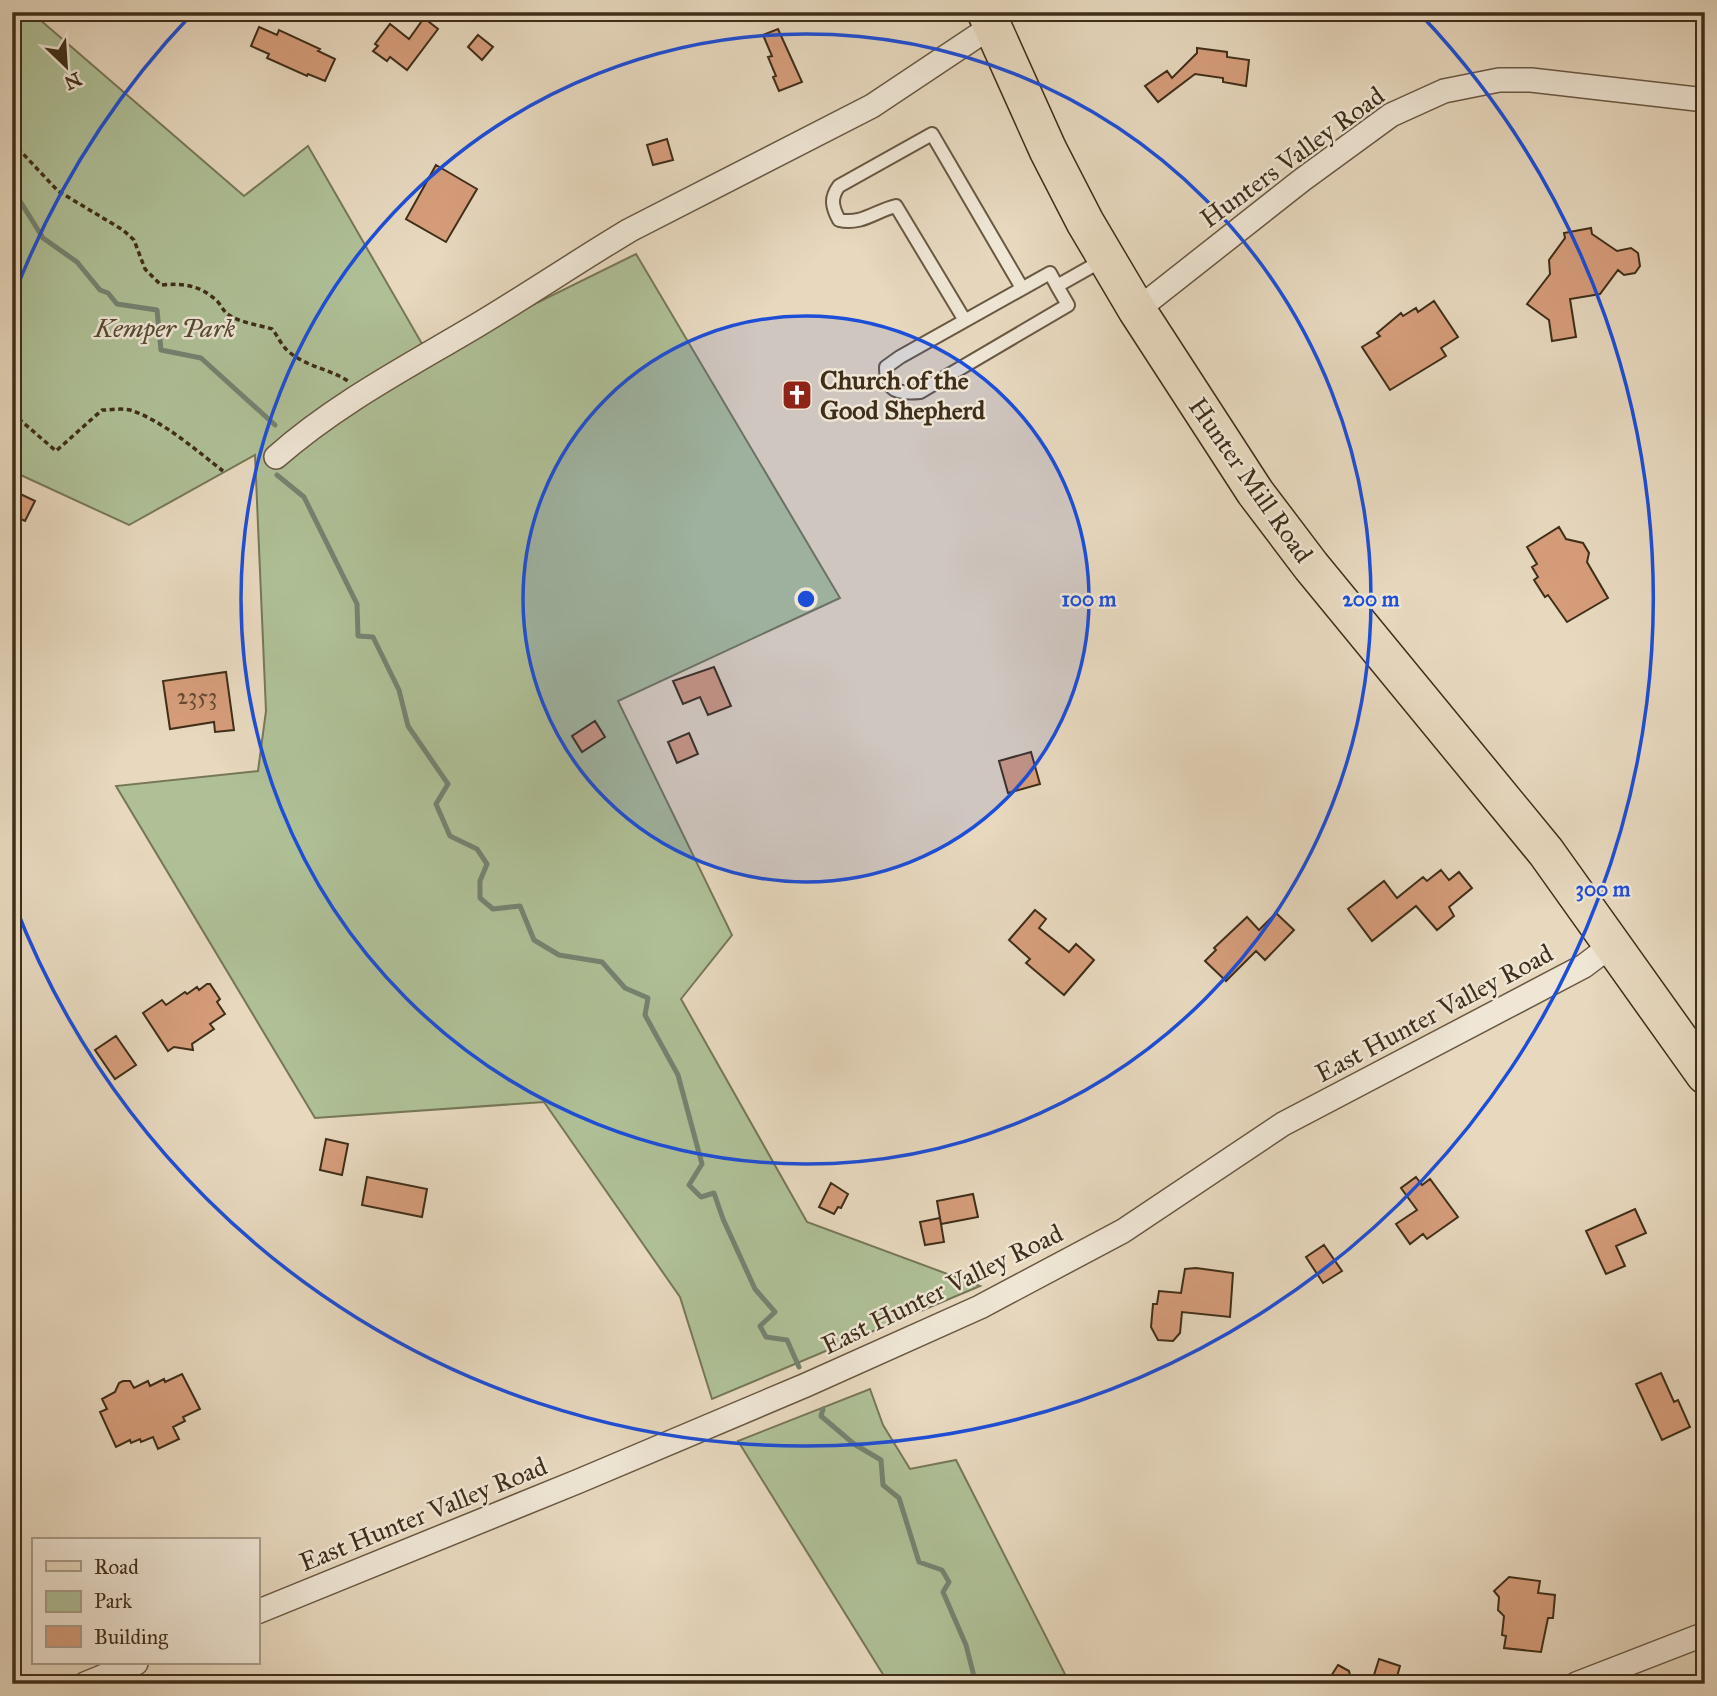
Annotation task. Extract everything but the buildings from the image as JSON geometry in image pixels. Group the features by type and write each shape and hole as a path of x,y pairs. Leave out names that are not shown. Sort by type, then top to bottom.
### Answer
{"main road":[{"name":"Hunter Mill Road","path":"989,19 1048,150 1107,258 1137,310 1240,468 1311,566 1546,852 1705,1075"}],"street":[{"path":"276,457 337,408 490,318 630,230 872,106 989,19"},
{"name":"Hunters Valley Road","path":"1137,310 1301,180 1391,115 1444,91 1486,82 1531,80 1705,100"},
{"name":"East Hunter Valley Road","path":"259,1611 579,1481 806,1385 980,1307 1123,1231 1283,1124 1584,966 1613,944"},
{"path":"1576,1684 1705,1634"},
{"path":"85,1684 134,1664"}],"lane":[{"path":"964,320 896,206 886,208 866,219 849,222 839,220 833,208 833,195 839,186 932,134 1022,288"},
{"path":"1057,286 1107,258"},
{"path":"1050,273 1068,305 920,392 903,394 892,389 886,378 886,367 1022,288 1050,273"}],"path":[{"path":"12,142 58,191 123,230 134,240 145,268 161,285 185,283 196,287 217,301 226,313 233,317 272,329 290,353 312,366 346,379 360,395"},
{"path":"12,413 56,451 102,410 127,409 145,416 186,442 223,471"}],"green space":[{"name":"Kemper Park","path":"12,12 31,12 244,196 308,146 429,356 636,254 840,598 618,701 732,935 681,999 807,1222 980,1286 712,1399 680,1297 544,1102 315,1118 116,786 258,771 266,711 255,455 129,525 12,471"},
{"path":"870,1389 883,1425 910,1469 956,1460 1070,1684 889,1684 738,1441"}],"waterway":[{"path":"12,194 15,193 43,238 77,262 100,290 108,293 117,304 157,310 161,350 201,358 275,425"},
{"path":"277,475 304,497 357,604 358,636 373,637 399,690 408,726 448,784 436,804 450,836 477,849 487,864 480,881 480,898 493,909 520,906 534,940 559,955 602,962 625,988 648,998 645,1015 678,1075 702,1164 689,1185 701,1197 714,1193 755,1289 775,1312 760,1326 766,1337 787,1340 799,1367"},
{"path":"823,1409 821,1416 854,1444 881,1460 883,1485 899,1498 919,1562 942,1570 949,1582 943,1592 966,1645 976,1684"}],"place":[{"name":"Church of the Good Shepherd","path":"797,395"}]}
